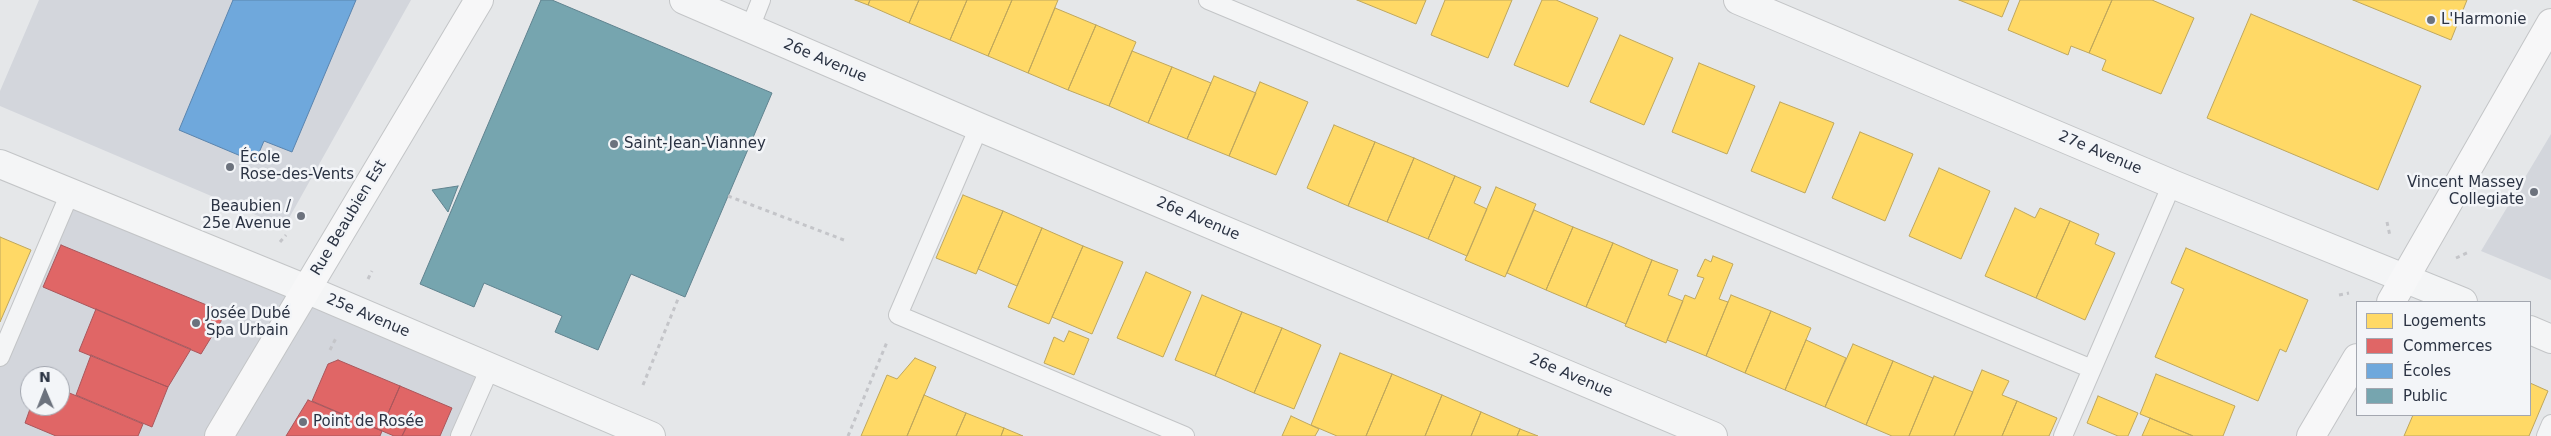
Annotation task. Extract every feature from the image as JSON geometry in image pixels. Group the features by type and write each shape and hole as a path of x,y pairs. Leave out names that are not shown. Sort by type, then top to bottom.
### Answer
{"street":[{"name":"Rue Beaubien Est","path":"219,436 479,0"},
{"name":"26e Avenue","path":"684,0 979,127 1713,436"},
{"name":"27e Avenue","path":"1738,0 2172,184 2462,301"},
{"path":"2392,301 2551,23"},
{"name":"25e Avenue","path":"0,164 306,289 651,436"},
{"path":"2531,330 2551,339"},
{"path":"2311,436 2356,360"}],"lane":[{"path":"750,28 761,0"},
{"path":"1208,0 2092,369"},
{"path":"979,127 898,315 1185,436"},
{"path":"2063,436 2172,184"},
{"path":"0,357 70,193"},
{"path":"460,436 490,368"},
{"path":"2546,436 2551,424"}],"path":[{"path":"728,196 844,240"},
{"path":"2387,222 2390,240"},
{"path":"2454,259 2469,252"},
{"path":"642,385 678,299"},
{"path":"848,436 898,315"}],"shaded area":[{"name":"École Rose-des-Vents","path":"39,0 411,0 284,227 0,106 0,91"},
{"name":"Vincent Massey Collegiate","path":"2551,134 2551,280 2481,251"},
{"path":"75,181 490,368 460,436 0,436 0,357"}],"building: Logements":[{"path":"855,0 870,0 868,5"},
{"path":"870,0 919,0 909,23 868,5"},
{"path":"919,0 967,0 950,40 909,23"},
{"path":"967,0 1012,0 988,56 950,40"},
{"path":"1012,0 1058,0 1028,73 988,56"},
{"path":"1357,0 1426,0 1416,24"},
{"path":"1445,0 1512,0 1488,58 1431,35"},
{"path":"1542,0 1556,0 1598,18 1568,87 1514,65"},
{"path":"1959,0 2009,0 2002,17"},
{"path":"2020,0 2112,0 2089,53 2071,46 2068,55 2008,30"},
{"path":"2112,0 2152,0 2194,18 2161,94 2102,70 2106,60 2089,53"},
{"name":"L'Harmonie","path":"2353,0 2467,0 2451,40"},
{"path":"1055,8 1096,25 1068,90 1028,73"},
{"path":"2251,14 2421,86 2378,190 2207,118"},
{"path":"1096,25 1136,42 1109,106 1068,90"},
{"path":"1620,35 1673,58 1644,125 1590,102"},
{"path":"1132,51 1172,67 1148,123 1109,106"},
{"path":"1699,63 1755,86 1727,154 1672,132"},
{"path":"1172,67 1211,83 1187,139 1148,123"},
{"path":"1214,76 1256,93 1229,156 1187,139"},
{"path":"1260,82 1308,102 1276,175 1229,156"},
{"path":"1780,102 1834,123 1805,193 1751,171"},
{"path":"1334,125 1375,142 1348,206 1307,188"},
{"path":"1860,132 1913,154 1885,221 1832,198"},
{"path":"1375,142 1414,158 1387,222 1348,206"},
{"path":"1414,158 1455,176 1428,239 1387,222"},
{"path":"1939,168 1990,191 1961,259 1909,236"},
{"path":"1455,176 1481,187 1474,203 1487,209 1467,256 1428,239"},
{"path":"1496,187 1536,204 1505,277 1465,260"},
{"path":"963,195 1003,211 976,274 936,258"},
{"path":"2015,208 2035,218 2040,208 2070,221 2036,298 1985,276"},
{"path":"1534,210 1573,227 1546,290 1507,273"},
{"path":"1003,211 1042,228 1017,286 978,269"},
{"path":"2070,221 2099,234 2095,244 2115,253 2085,320 2036,298"},
{"path":"1573,227 1613,243 1586,307 1546,290"},
{"path":"1042,228 1083,246 1049,324 1008,307"},
{"path":"0,237 31,250 0,322"},
{"path":"1613,243 1652,260 1626,324 1586,307"},
{"path":"1083,246 1123,262 1092,334 1052,317"},
{"path":"2186,248 2308,300 2286,352 2280,349 2258,401 2155,357 2184,289 2171,283"},
{"path":"1713,256 1733,264 1719,299 1728,302 1706,356 1667,340 1685,295 1695,299 1704,278 1697,276 1705,259 1711,262"},
{"path":"1652,260 1678,270 1668,295 1683,301 1666,343 1625,326"},
{"path":"1146,272 1191,292 1163,357 1117,338"},
{"path":"1202,295 1242,312 1215,376 1175,360"},
{"path":"1731,295 1771,311 1745,373 1706,356"},
{"path":"1771,311 1811,328 1785,390 1745,373"},
{"path":"1242,312 1282,328 1254,393 1215,376"},
{"path":"1282,328 1321,345 1294,409 1254,393"},
{"path":"1069,331 1089,339 1074,375 1044,363 1054,337 1064,342"},
{"path":"1806,340 1846,358 1825,407 1785,390"},
{"path":"1853,344 1893,361 1866,425 1825,407"},
{"path":"1340,353 1392,374 1366,436 1337,436 1311,425"},
{"path":"915,358 936,367 907,436 861,436 887,375 897,379"},
{"path":"1893,361 1933,378 1909,436 1892,436 1866,425"},
{"path":"1982,370 2009,381 2002,395 2017,401 2002,436 1954,436"},
{"path":"1392,374 1442,395 1425,436 1366,436"},
{"path":"2156,374 2235,406 2223,436 2193,436 2140,414"},
{"path":"1934,376 1973,392 1954,436 1909,436"},
{"path":"2531,383 2548,391 2529,436 2404,436 2413,416 2531,416"},
{"path":"924,395 966,413 956,436 907,436"},
{"path":"1442,395 1481,412 1471,436 1425,436"},
{"path":"2098,396 2138,413 2128,436 2118,436 2087,423"},
{"path":"2017,401 2057,418 2049,436 2002,436"},
{"path":"1481,412 1520,429 1517,436 1471,436"},
{"path":"966,413 1004,428 1001,436 956,436"},
{"path":"1291,416 1319,429 1315,436 1282,436"},
{"path":"2150,418 2193,436 2142,436"},
{"path":"1004,428 1023,436 1001,436"},
{"path":"1520,429 1538,436 1517,436"}],"building: Commerces":[{"path":"61,245 226,313 201,354 43,287"},
{"path":"96,309 191,349 168,387 79,351"},
{"path":"91,355 168,387 152,427 76,395"},
{"path":"338,360 400,386 386,418 407,426 402,436 394,436 312,401 328,364"},
{"path":"400,386 452,408 440,436 402,436 407,426 386,418"},
{"path":"70,393 143,424 138,436 56,436 25,423 27,416 70,416"},
{"path":"308,400 382,431 380,436 286,436"}],"building: Écoles":[{"path":"233,0 356,0 292,152 264,141 255,162 179,130"}],"building: Public":[{"name":"Saint-Jean-Vianney","path":"541,0 552,0 772,93 685,297 631,274 598,350 555,332 562,316 484,283 474,307 420,284"},
{"path":"458,186 448,212 432,190"}],"place":[{"name":"L'Harmonie","path":"2431,20"},
{"name":"Saint-Jean-Vianney","path":"614,144"},
{"name":"École Rose-des-Vents","path":"230,167"},
{"name":"Vincent Massey Collegiate","path":"2534,192"},
{"name":"Beaubien / 25e Avenue","path":"301,216"},
{"name":"Josée Dubé Spa Urbain","path":"196,323"},
{"name":"Point de Rosée","path":"303,422"}]}
